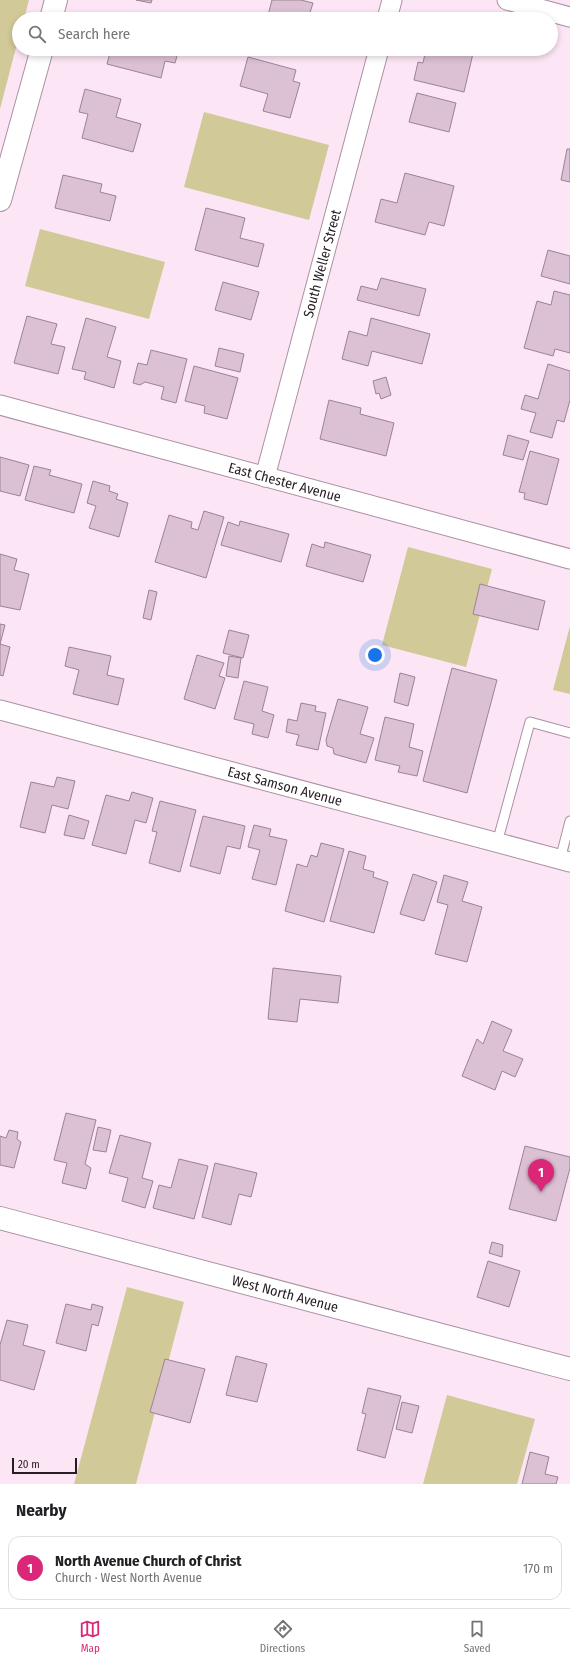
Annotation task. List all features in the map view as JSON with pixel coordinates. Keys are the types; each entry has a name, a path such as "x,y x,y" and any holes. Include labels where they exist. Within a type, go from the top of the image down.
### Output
{"street":[{"path":"53,12 56,0"},
{"path":"388,12 392,0"},
{"path":"507,0 551,12"},
{"path":"558,14 570,17"},
{"path":"0,200 40,56"},
{"name":"South Weller Street","path":"265,477 377,56"},
{"name":"East Chester Avenue","path":"0,405 570,559"},
{"name":"East Samson Avenue","path":"0,710 565,861"},
{"name":"West North Avenue","path":"0,1218 570,1369"}],"lane":[{"path":"497,843 530,722 570,733"},
{"path":"565,861 570,821"}],"shaded area":[{"path":"0,0 29,0 26,12 12,12 12,56 14,56 0,109"},
{"path":"204,112 329,145 309,220 184,187"},
{"path":"40,229 165,262 149,319 25,286"},
{"path":"408,547 492,569 466,667 382,645"},
{"path":"570,626 570,694 553,690"},
{"path":"127,1287 184,1302 136,1484 74,1484"},
{"path":"447,1395 535,1419 517,1484 423,1484"}],"building":[{"path":"136,0 152,0 151,3"},
{"path":"272,0 301,0 313,3 310,12 269,12"},
{"path":"109,56 177,56 175,63 165,61 161,78 107,64"},
{"path":"424,56 472,56 464,92 414,80 418,62 423,63"},
{"path":"248,57 296,70 293,81 300,83 290,118 263,111 268,94 240,86"},
{"path":"85,89 121,99 116,117 141,124 133,152 82,138 88,114 79,112"},
{"path":"417,93 456,103 449,132 409,122"},
{"path":"567,149 570,149 570,182 561,180"},
{"path":"405,173 454,186 444,226 429,222 425,235 375,222 381,199 397,203"},
{"path":"63,175 102,184 100,192 116,196 110,221 55,208"},
{"path":"206,208 245,218 240,238 264,244 258,267 195,250"},
{"path":"548,250 570,256 570,284 541,276"},
{"path":"381,278 426,289 419,316 357,300 361,286 377,290"},
{"path":"223,282 259,292 251,320 215,310"},
{"path":"554,291 570,295 570,353 555,349 553,356 524,348 537,301 551,305"},
{"path":"27,316 57,324 51,344 65,347 58,374 14,363"},
{"path":"86,318 116,327 107,357 121,361 114,388 84,379 86,372 72,369"},
{"path":"371,318 430,334 422,364 372,351 368,366 342,359 349,331 367,336"},
{"path":"219,348 244,354 240,372 215,366"},
{"path":"151,350 187,359 176,403 161,399 164,387 145,382 140,385 133,383 138,363 147,365"},
{"path":"548,364 570,371 570,400 564,422 557,420 552,438 530,432 536,413 521,409 525,395 538,399"},
{"path":"194,366 238,378 227,419 204,413 205,406 185,401"},
{"path":"386,377 391,395 381,399 379,393 376,394 373,381"},
{"path":"329,400 361,408 360,414 394,423 386,456 320,439"},
{"path":"508,435 529,441 523,460 503,455"},
{"path":"530,451 559,459 547,505 524,499 525,493 519,492"},
{"path":"0,457 29,465 20,496 0,491"},
{"path":"34,466 51,470 49,475 82,484 74,513 25,500"},
{"path":"93,481 110,486 109,491 118,494 116,499 128,503 119,537 89,528 96,506 87,503"},
{"path":"204,511 224,517 206,578 155,562 169,515 192,522 191,528 198,530"},
{"path":"240,521 289,534 281,562 221,545 228,522 239,526"},
{"path":"325,542 371,555 363,582 306,566 312,544 324,548"},
{"path":"0,554 17,559 14,570 29,574 20,610 0,606"},
{"path":"480,584 545,601 538,630 473,614"},
{"path":"149,590 157,592 151,620 143,618"},
{"path":"0,624 5,625 0,644"},
{"path":"229,630 249,635 243,658 223,653"},
{"path":"0,644 10,647 3,676 0,675"},
{"path":"69,647 111,656 107,675 124,679 118,705 73,694 79,670 65,666"},
{"path":"197,655 224,663 219,676 225,678 215,709 184,699"},
{"path":"229,656 241,658 238,678 226,676"},
{"path":"452,668 497,680 467,793 423,781"},
{"path":"400,673 415,677 408,706 394,702"},
{"path":"244,681 268,687 262,711 274,715 268,738 252,734 254,724 234,719"},
{"path":"338,699 368,707 360,734 374,738 366,763 334,754 333,748 327,746 326,740"},
{"path":"301,703 316,706 315,711 326,713 318,750 296,745 299,735 286,732 288,719 297,721"},
{"path":"385,717 414,724 409,747 423,751 417,776 398,772 400,766 375,760"},
{"path":"57,777 75,781 68,809 52,805 45,833 20,827 31,782 54,787"},
{"path":"132,792 153,798 146,823 135,820 126,854 92,845 106,795 129,801"},
{"path":"160,801 196,810 180,872 149,863 157,832 152,831"},
{"path":"69,815 89,821 84,839 64,835"},
{"path":"203,816 245,826 240,849 227,846 220,874 190,866"},
{"path":"254,825 271,829 269,836 287,840 276,885 252,879 260,850 248,847"},
{"path":"321,843 344,849 324,922 285,911 297,864 307,867 311,855 317,857"},
{"path":"349,851 366,856 363,869 374,872 373,877 388,882 374,933 330,921"},
{"path":"413,874 437,882 424,921 400,914"},
{"path":"444,875 468,882 462,901 482,907 467,962 435,954 448,905 437,902"},
{"path":"273,968 341,976 338,1003 300,999 297,1022 268,1019"},
{"path":"492,1021 512,1030 503,1051 523,1059 515,1077 502,1071 495,1090 462,1076 477,1039 483,1044"},
{"path":"66,1113 96,1120 85,1164 91,1168 86,1189 62,1183 67,1163 54,1160"},
{"path":"98,1127 111,1130 106,1152 93,1150"},
{"path":"9,1130 18,1132 17,1139 21,1142 14,1168 0,1165 0,1136 6,1138"},
{"path":"120,1135 151,1143 142,1178 153,1181 145,1208 122,1201 128,1178 109,1173"},
{"path":"525,1146 570,1157 570,1168 556,1221 509,1209"},
{"path":"179,1159 208,1166 194,1219 153,1208 159,1185 171,1188"},
{"path":"215,1163 257,1173 251,1197 239,1194 231,1225 202,1217"},
{"path":"492,1242 503,1245 502,1257 489,1253"},
{"path":"488,1261 520,1271 509,1307 477,1297"},
{"path":"66,1304 91,1310 92,1304 103,1307 98,1326 92,1324 86,1351 56,1343"},
{"path":"7,1320 28,1325 23,1345 45,1351 34,1390 0,1380 0,1345"},
{"path":"236,1356 267,1364 257,1402 226,1395"},
{"path":"165,1359 205,1369 190,1423 150,1412"},
{"path":"368,1388 401,1396 385,1458 357,1450 366,1414 362,1413"},
{"path":"402,1402 419,1406 412,1433 396,1429"},
{"path":"530,1452 549,1457 545,1474 558,1477 556,1484 522,1484"}],"place":[{"name":"North Avenue Church of Christ","path":"541,1192"}]}
